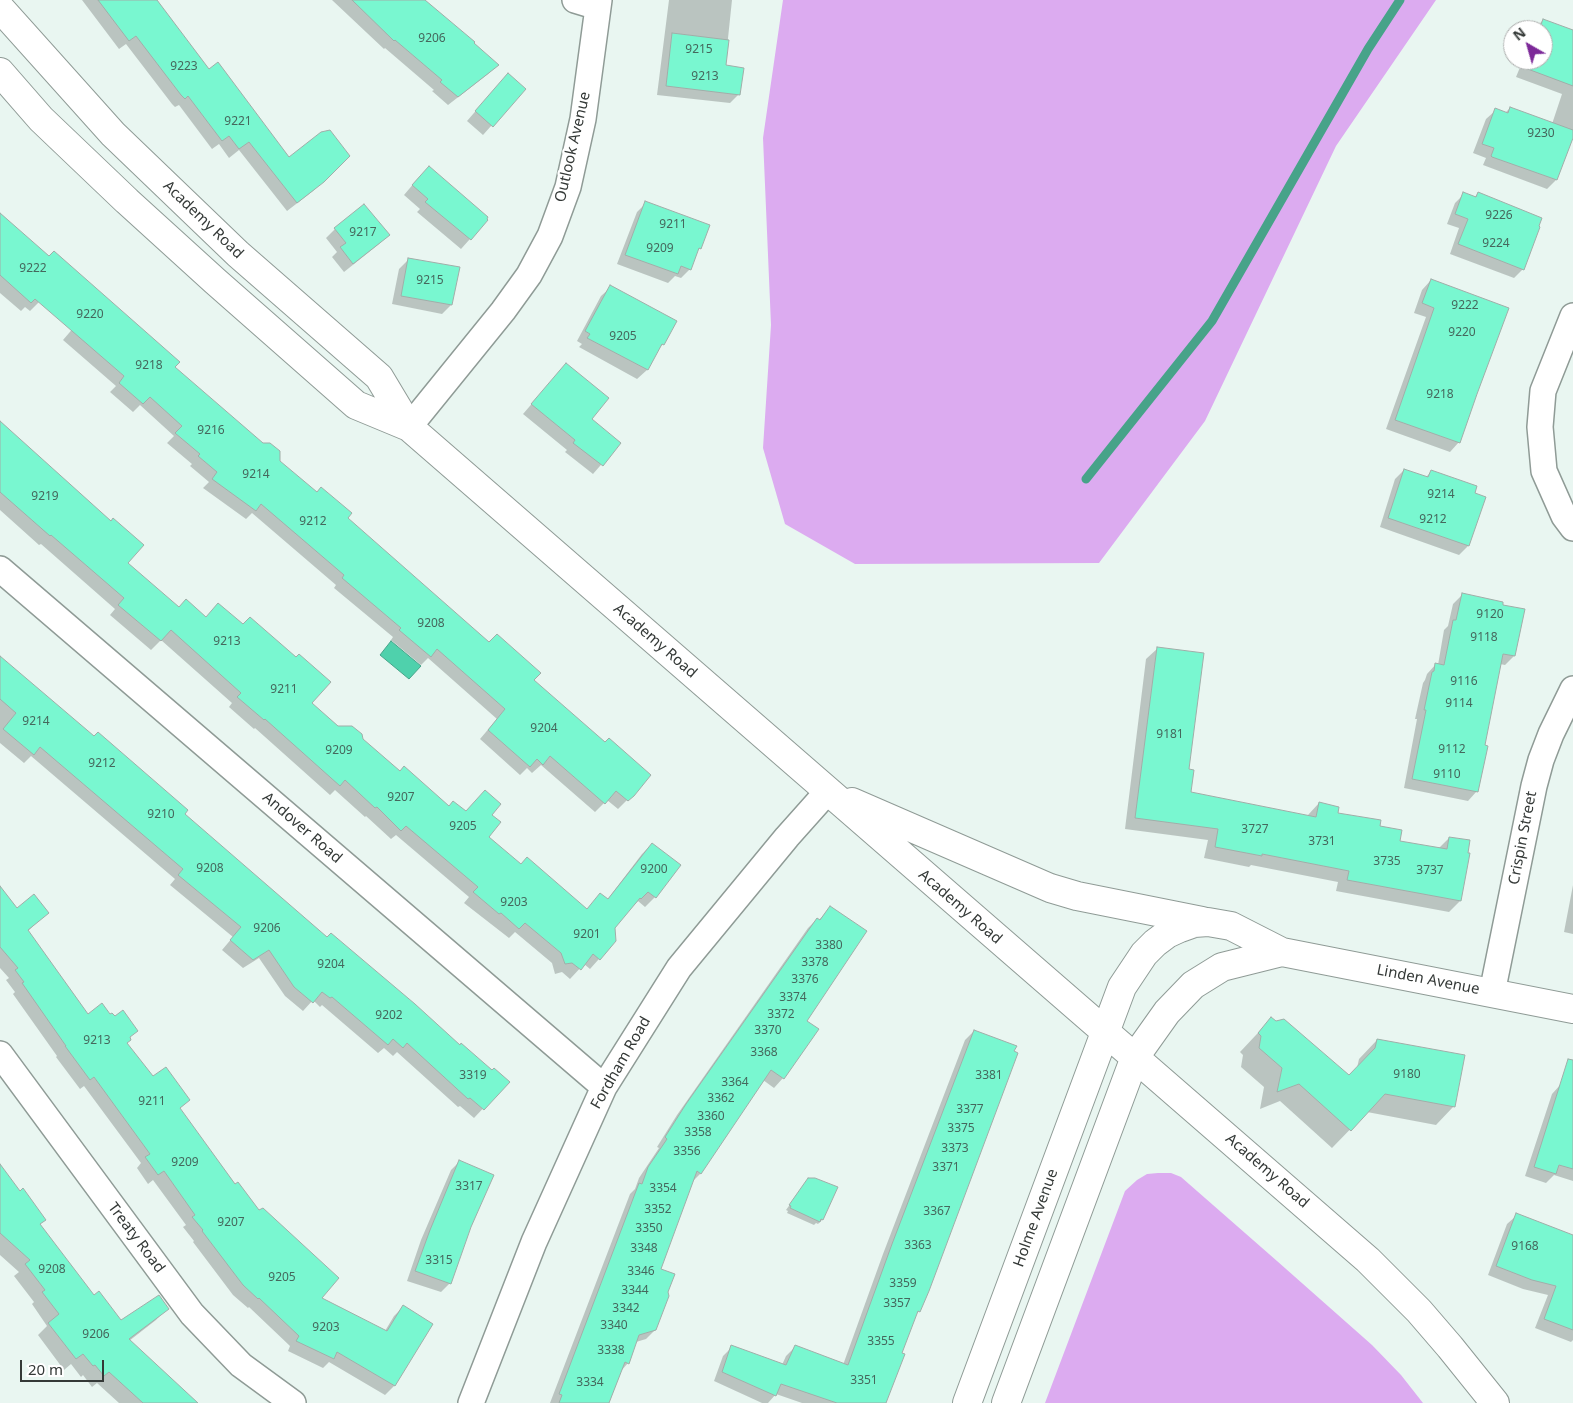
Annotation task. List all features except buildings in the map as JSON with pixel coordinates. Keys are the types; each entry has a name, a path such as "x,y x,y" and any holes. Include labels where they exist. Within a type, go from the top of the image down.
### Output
{"main road":[{"name":"Academy Road","path":"0,8 113,134 238,254 379,377 409,427 1380,1272 1419,1311 1495,1403"},
{"name":"Academy Road","path":"0,72 41,119 126,201 356,405 409,427"},
{"path":"828,791 1050,888 1077,896 1208,922"},
{"name":"Linden Avenue","path":"1105,1032 1122,988 1135,967 1150,949 1167,934 1194,923 1208,922 1231,926 1282,952 1573,1009"},
{"name":"Linden Avenue","path":"1135,1057 1167,1012 1193,985 1208,974 1222,966 1282,952"},
{"name":"Holme Avenue","path":"967,1403 1105,1032"},
{"path":"1006,1403 1135,1057"}],"street":[{"path":"575,0 599,3"},
{"name":"Outlook Avenue","path":"409,427 503,311 529,275 550,236 568,187 583,119 599,3"},
{"path":"1573,316 1544,391 1540,427 1544,471 1564,516 1573,528"},
{"name":"Andover Road","path":"0,569 604,1087"},
{"name":"Crispin Street","path":"1492,993 1534,786 1551,734 1573,689"},
{"name":"Fordham Road","path":"472,1403 534,1242 604,1087 679,968 787,837 828,791"},
{"name":"Treaty Road","path":"0,1054 192,1314 241,1365 293,1403"}],"shaded area":[{"path":"783,0 1436,0 1336,146 1205,421 1099,563 855,564 785,524 763,448 771,325 763,138"},
{"path":"391,641 421,666 409,679 380,655"},
{"path":"1171,1173 1181,1177 1372,1345 1401,1375 1423,1403 1045,1403 1125,1191 1147,1174"}],"waterway":[{"path":"1086,479 1212,321 1368,49 1400,0"}]}
